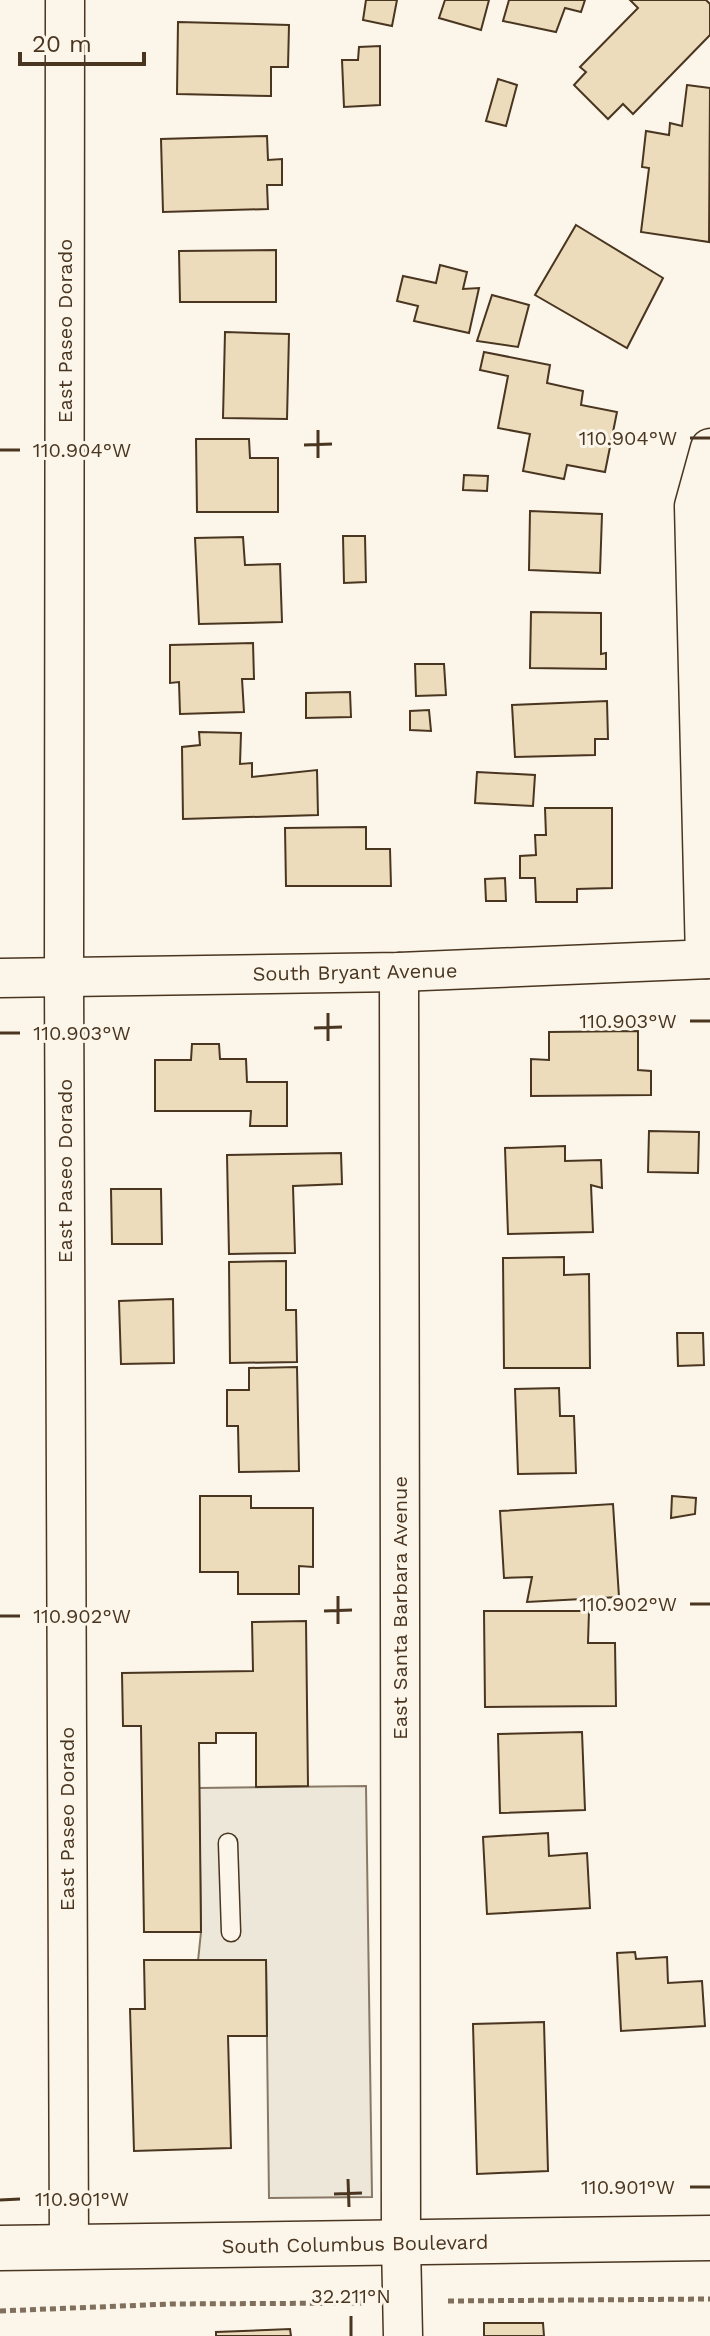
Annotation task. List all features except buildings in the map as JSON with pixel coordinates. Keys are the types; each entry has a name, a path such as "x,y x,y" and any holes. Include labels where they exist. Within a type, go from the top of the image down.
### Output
{"street":[{"name":"East Paseo Dorado","path":"65,0 64,977 69,2247"},
{"path":"707,959 694,506 710,448"},
{"name":"South Bryant Avenue","path":"0,978 399,972 707,959"},
{"name":"East Santa Barbara Avenue","path":"399,972 403,2336"},
{"name":"South Columbus Boulevard","path":"0,2248 710,2238"}],"lane":[{"path":"228,1843 231,1932"}],"path":[{"path":"448,2301 710,2299"},
{"path":"0,2311 170,2304 367,2303"}],"shaded area":[{"path":"366,1786 372,2197 269,2198 266,1961 198,1961 201,1932 199,1788"}]}
